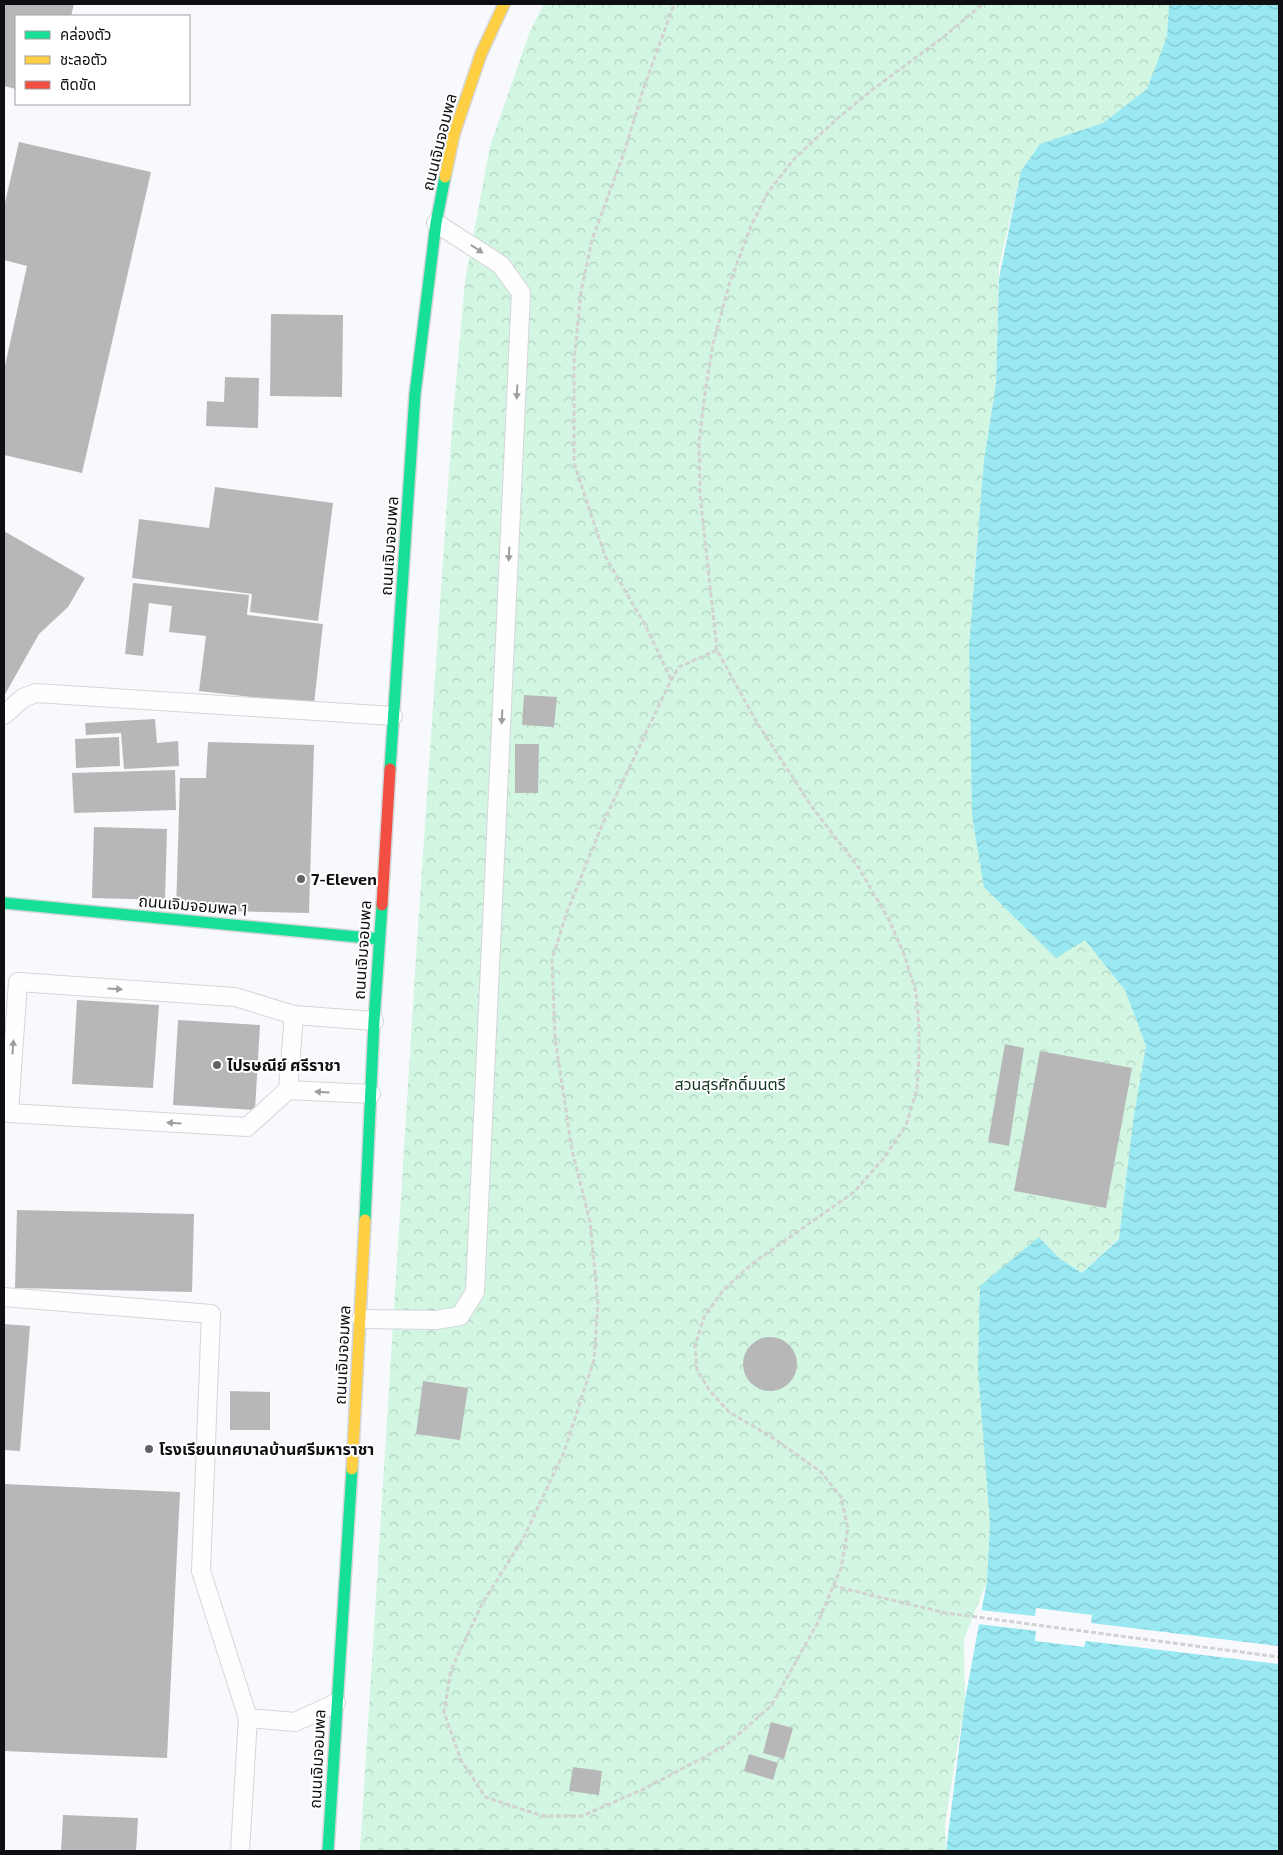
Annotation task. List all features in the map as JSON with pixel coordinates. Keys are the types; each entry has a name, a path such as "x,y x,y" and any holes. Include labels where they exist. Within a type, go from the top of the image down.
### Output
{"main road":[{"name":"ถนนเจิมจอมพล","path":"328,1851 361,1319 374,1022 415,394 436,223 454,134 481,54 504,4"},
{"name":"ถนนเจิมจอมพล 1","path":"4,904 379,939"}],"lane":[{"path":"361,1319 436,1320 460,1316 475,1292 521,293 501,265 436,223"},
{"path":"4,715 23,698 36,693 394,716"},
{"path":"294,1015 288,1090 247,1127 9,1113 18,982 235,996 294,1015 374,1022"},
{"path":"288,1090 371,1094"},
{"path":"4,1297 211,1314 201,1571 248,1718 240,1851"},
{"path":"248,1718 295,1722 336,1703"}],"path":[{"path":"671,680 645,625 606,556 574,463 574,362 581,292 592,240 624,153 642,90 674,4"},
{"path":"716,650 679,667 671,680 602,825 566,912 552,958 555,1038 572,1150 590,1222 598,1303 594,1360 564,1452 524,1537 482,1604 451,1670 444,1712 461,1760 485,1797 543,1816 582,1816 644,1790 725,1746 771,1706 817,1624 841,1568 848,1528 841,1497 821,1472 773,1438 729,1412 710,1391 697,1370 695,1346 704,1318 724,1289 753,1262 854,1192 884,1158 906,1126 917,1089 920,1056 920,1026 916,992 904,954 889,920 859,868 812,806 756,721 716,650 700,494 700,442 713,344 729,285 751,226 768,192 795,158 872,90 942,38 983,4"},
{"path":"833,1586 946,1613 1279,1657"}],"green space":[{"name":"สวนสุรศักดิ์มนตรี","path":"544,4 1169,4 1167,37 1148,89 1103,123 1040,144 1021,171 999,267 996,384 984,460 969,646 972,815 1085,940 1107,956 1125,990 1146,1046 1133,1121 1119,1238 1082,1273 1059,1258 1039,1237 990,1524 987,1581 964,1639 965,1700 945,1824 946,1851 360,1851 417,942 452,428 465,281 490,146 530,31"}],"water":[{"path":"1169,4 1279,4 1279,1851 946,1851 965,1700 987,1581 990,1524 978,1369 980,1286 1039,1237 1059,1258 1082,1273 1119,1239 1133,1121 1146,1046 1125,990 1085,940 1056,958 984,887 972,815 969,646 984,460 996,384 999,278 1021,171 1040,144 1103,123 1147,89 1167,37"}],"pier":[{"path":"1036,1608 1092,1615 1091,1623 1279,1646 1279,1664 1086,1641 1084,1647 1035,1641 1036,1631 978,1624 980,1610 1035,1616"}],"building":[{"path":"4,4 74,4 71,15 15,15 15,89 4,86"},
{"path":"19,142 151,172 82,473 4,455 4,370 27,266 4,260 4,207"},
{"path":"271,314 343,315 342,397 270,396"},
{"path":"225,377 259,378 258,428 206,426 207,401 224,402"},
{"path":"215,487 333,503 318,621 250,612 252,594 132,578 139,519 209,528"},
{"path":"4,531 85,578 68,607 39,634 4,696"},
{"path":"133,583 249,595 247,615 323,624 314,704 199,691 206,636 169,632 172,606 149,603 143,656 125,654"},
{"path":"524,695 557,697 554,727 522,725"},
{"path":"155,719 157,743 178,741 179,766 124,769 121,733 86,735 85,723"},
{"path":"119,737 120,766 76,768 75,739"},
{"path":"208,742 314,745 309,913 176,910 180,778 206,778"},
{"path":"515,744 539,744 538,793 515,793"},
{"path":"175,770 176,810 74,813 72,773"},
{"path":"94,827 167,829 165,900 92,898"},
{"path":"77,1000 159,1005 153,1088 72,1084"},
{"name":"ไปรษณีย์ ศรีราชา","path":"178,1020 260,1025 255,1110 173,1105"},
{"path":"1005,1044 1024,1048 1009,1146 988,1142"},
{"path":"1040,1051 1132,1068 1106,1208 1014,1191"},
{"path":"17,1210 194,1214 192,1292 15,1288"},
{"path":"4,1324 30,1326 20,1451 4,1450"},
{"path":"770,1337 780,1339 789,1345 795,1354 797,1364 795,1374 789,1383 780,1389 770,1391 760,1389 751,1383 745,1374 743,1364 745,1354 751,1345 760,1339"},
{"path":"423,1381 468,1388 460,1440 416,1434"},
{"path":"230,1391 270,1392 270,1430 230,1430"},
{"path":"4,1484 180,1492 167,1758 4,1751"},
{"path":"771,1722 793,1728 784,1759 763,1753"},
{"path":"749,1754 778,1763 773,1780 744,1771"},
{"path":"573,1767 602,1771 599,1795 569,1791"},
{"path":"63,1815 138,1818 136,1851 61,1851"}],"traffic: fast":[{"path":"390,769 415,394 436,223 445,177"},
{"path":"4,903 379,939"},
{"path":"365,1220 374,1021 382,905"},
{"path":"328,1851 352,1469"}],"traffic: slow":[{"path":"445,177 454,134 481,54 504,4"},
{"path":"352,1469 365,1220"}],"traffic: jam":[{"path":"382,905 390,769"}],"place":[{"name":"7-Eleven","path":"301,879"},
{"name":"ไปรษณีย์ ศรีราชา","path":"217,1065"},
{"name":"โรงเรียนเทศบาลบ้านศรีมหาราชา","path":"149,1449"}]}
